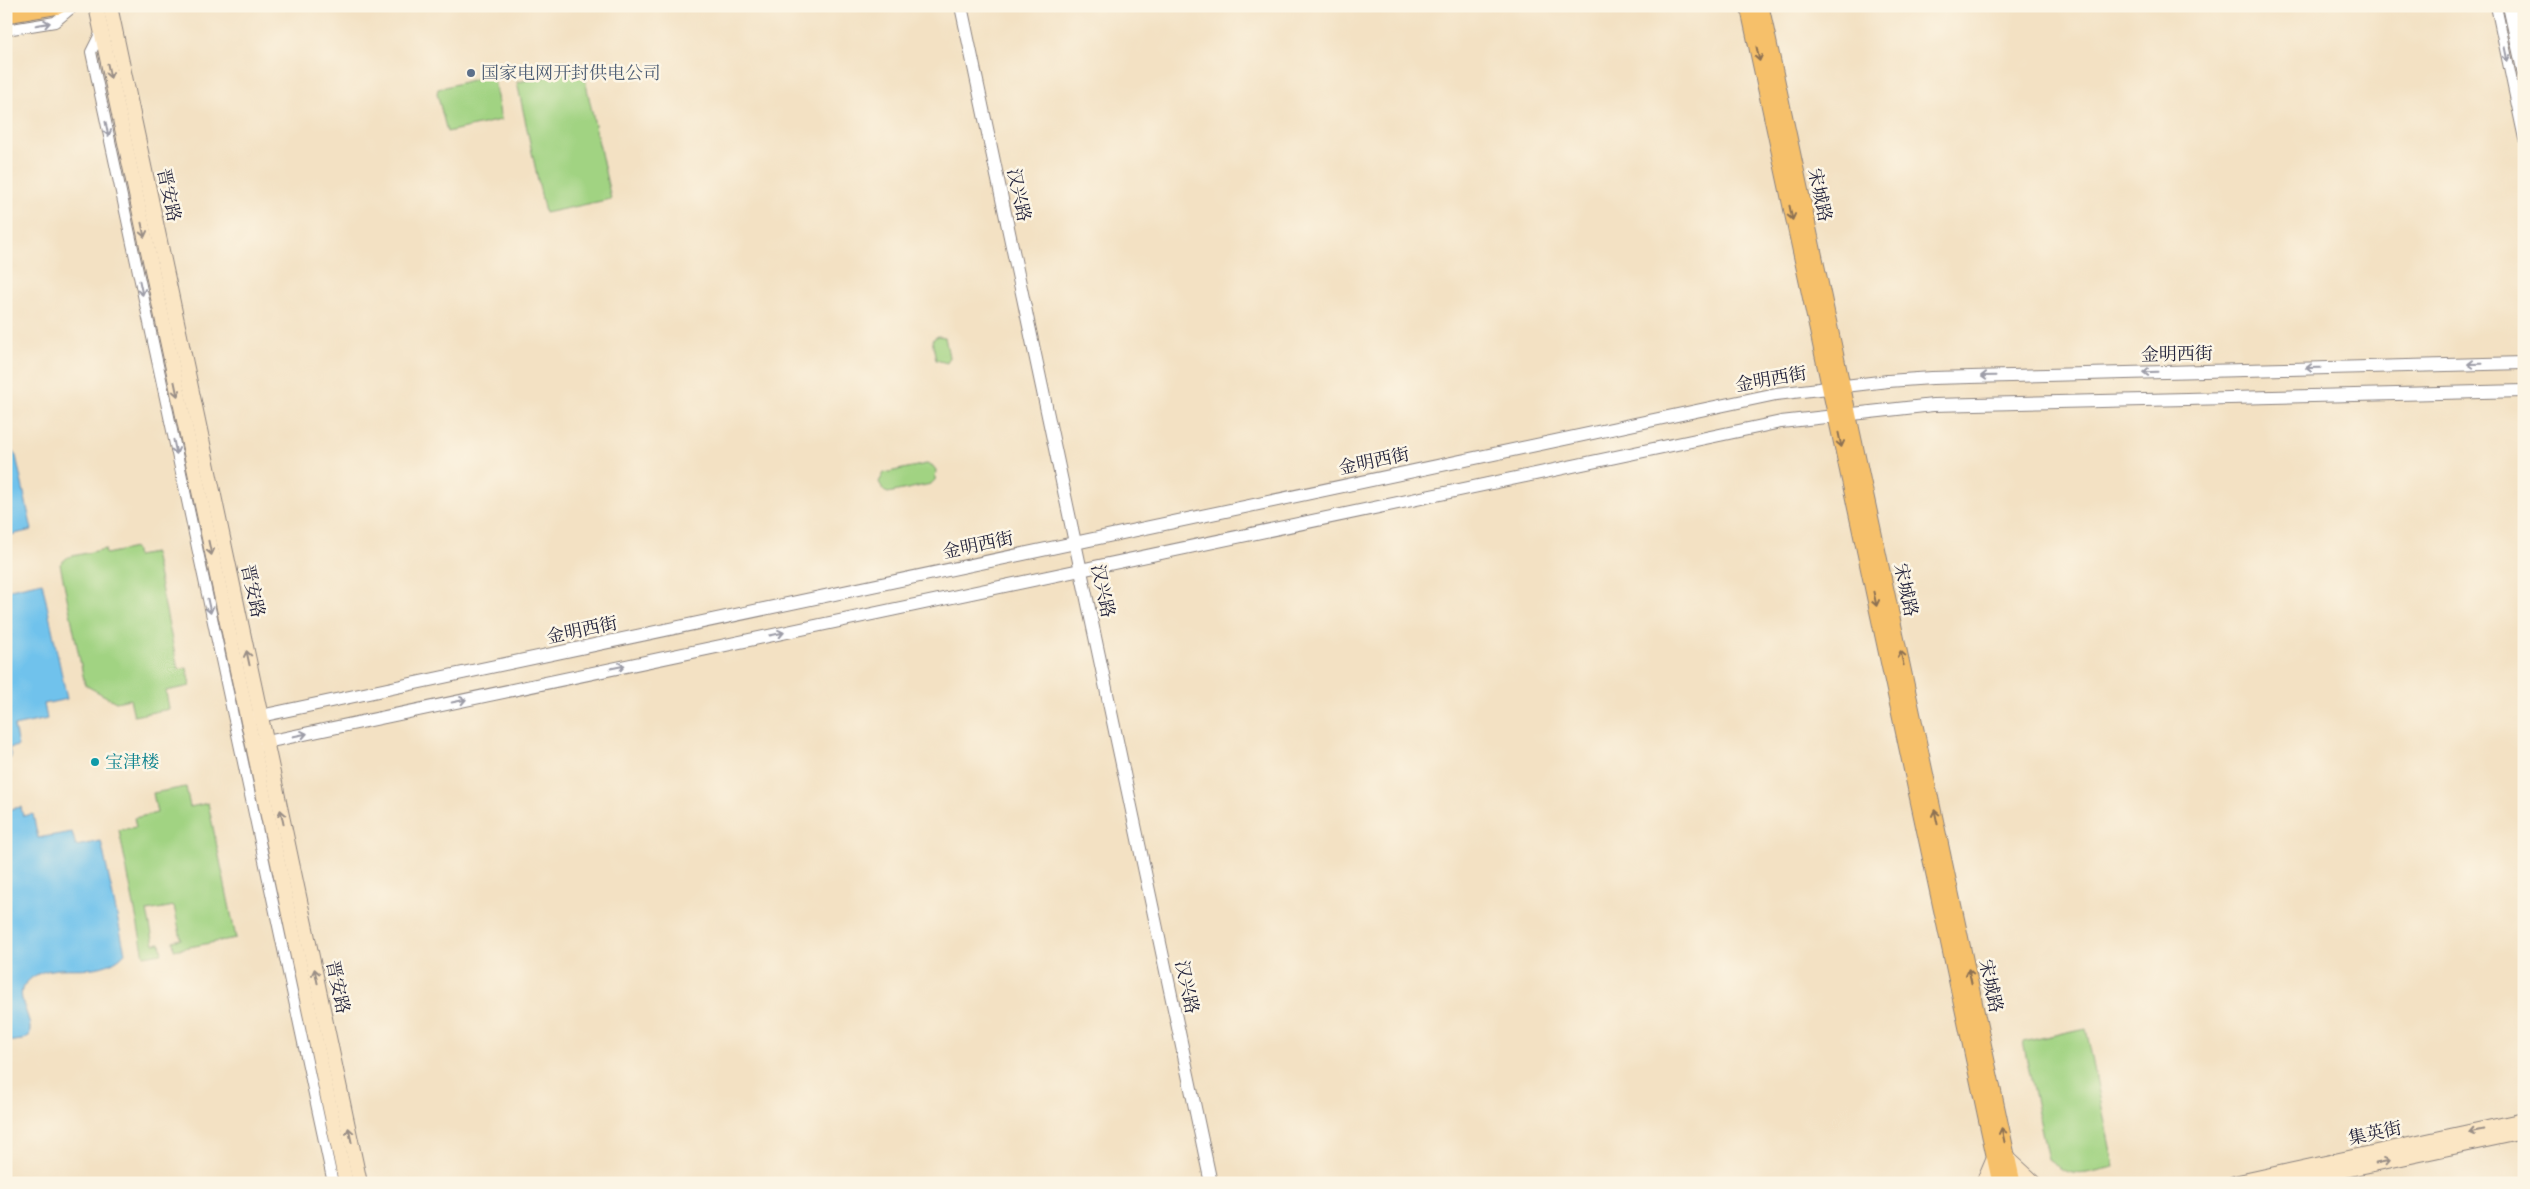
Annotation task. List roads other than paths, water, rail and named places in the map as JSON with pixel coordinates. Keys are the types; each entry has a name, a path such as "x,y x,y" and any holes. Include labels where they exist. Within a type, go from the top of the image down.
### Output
{"main road":[{"path":"6,15 59,6"},
{"name":"晋安路","path":"96,6 254,718"},
{"name":"晋安路","path":"110,6 346,1183"},
{"name":"宋城路","path":"1748,6 1836,387 2001,1157 2013,1183"},
{"name":"宋城路","path":"1761,6 1836,387"},
{"name":"晋安路","path":"259,743 360,1183"},
{"name":"集英街","path":"2234,1183 2524,1120"},
{"name":"集英街","path":"2284,1183 2524,1132"},
{"path":"1984,1183 2001,1157 2035,1183"},
{"name":"宋城路","path":"2000,1183 2001,1157"}],"street":[{"path":"6,30 55,22 74,6"},
{"name":"汉兴路","path":"961,6 1218,1183"},
{"name":"汉兴路","path":"969,6 1078,542"},
{"path":"2496,6 2524,139"},
{"path":"2509,6 2524,74"},
{"path":"2521,6 2524,20"},
{"path":"101,32 91,52 333,1183"},
{"name":"金明西街","path":"254,718 1767,396 1932,378 2524,363"},
{"path":"259,743 1781,422 1933,405 2524,391"},
{"name":"汉兴路","path":"1084,569 1211,1183"}],"water":[{"path":"6,444 16,456 32,530 6,536"},
{"path":"42,582 67,699 44,704 47,719 14,726 18,746 9,748 11,758 6,759 6,590"},
{"path":"21,807 23,816 33,814 38,838 72,832 76,846 101,841 125,953 113,962 101,967 48,970 26,983 21,995 29,1022 29,1036 22,1040 6,1042 6,810"}],"place":[{"name":"国家电网开封供电公司","path":"471,73"},
{"name":"宝津楼","path":"95,762"}]}
